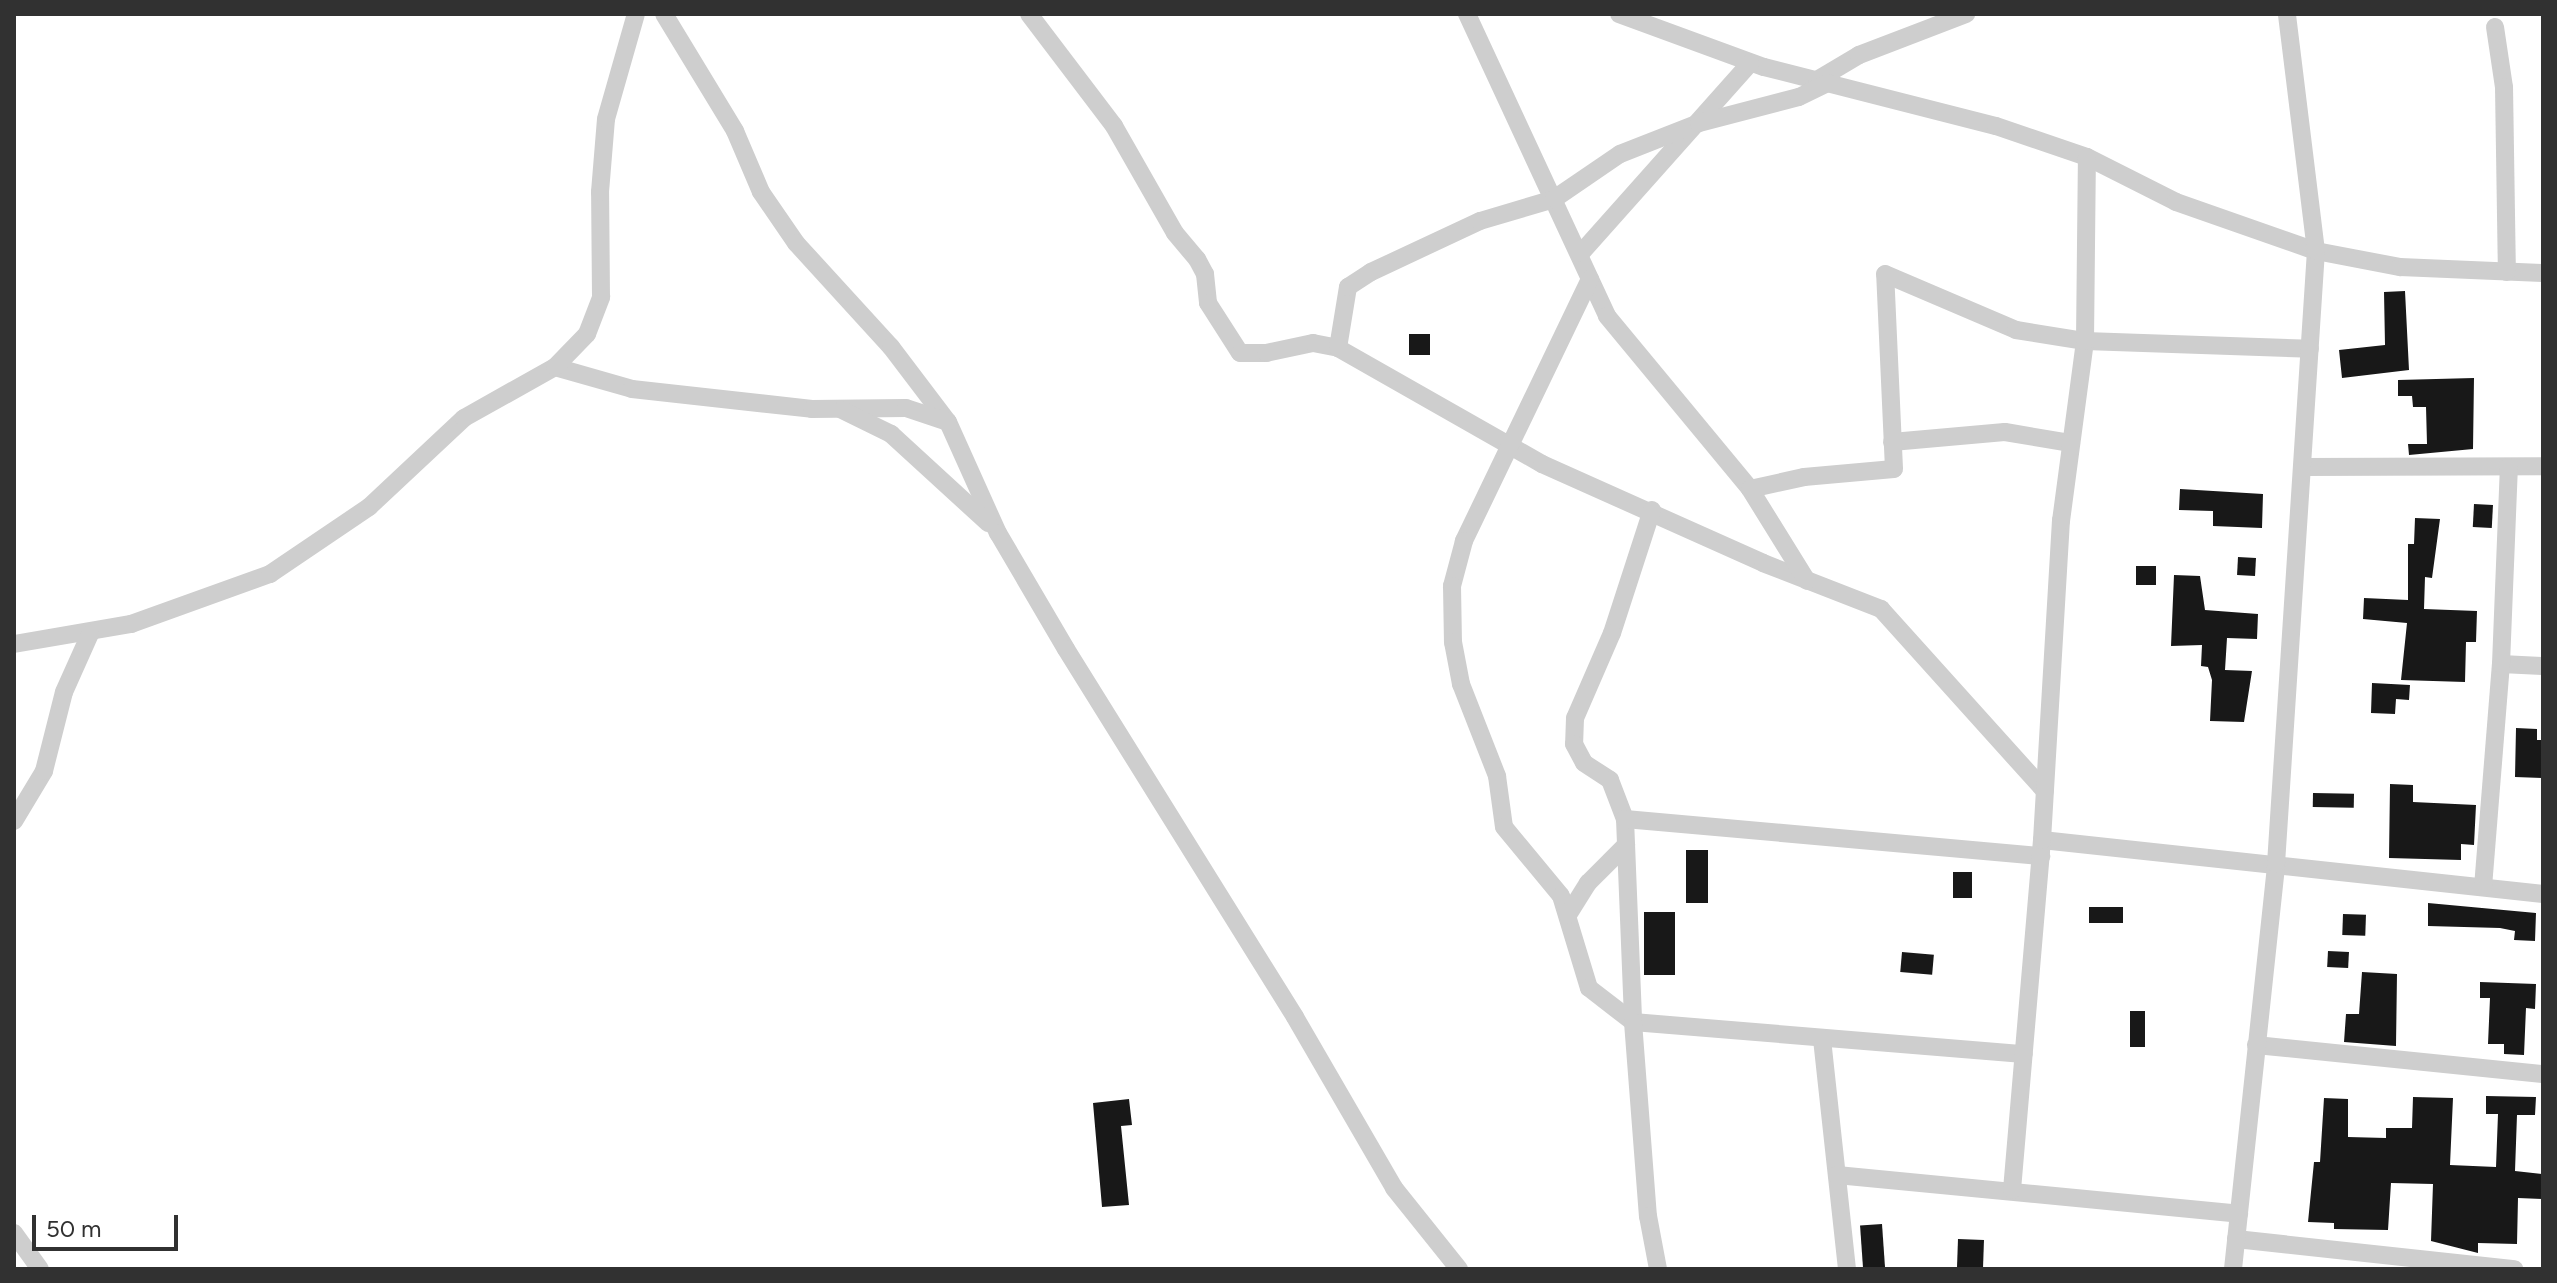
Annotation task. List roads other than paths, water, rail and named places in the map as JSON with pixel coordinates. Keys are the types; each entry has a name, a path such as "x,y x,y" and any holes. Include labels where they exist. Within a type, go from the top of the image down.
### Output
{"street":[{"path":"14,644 90,634 270,574 369,507 464,418 555,367 587,334 601,297 600,192 606,119 636,14"},
{"path":"664,14 735,131 761,192 796,243 891,347 948,422 998,533 1295,1017 1394,1188 1459,1269"},
{"path":"1029,14 1114,126 1167,220 1197,259 1205,274 1208,303 1234,346 1249,355 1313,343 1338,348 1511,449 1807,581 1881,609 2045,791"},
{"path":"1467,14 1581,253 1590,279 1616,327 1750,489 1807,581"},
{"path":"1619,14 1750,63 1996,126 2087,157 2176,202 2316,251 2400,267 2543,273"},
{"path":"1338,348 1348,287 1480,221 1554,199 1620,154 1699,123 1799,97 1859,55 1966,14"},
{"path":"2233,1269 2276,864 2316,251 2287,14"},
{"path":"2495,27 2504,87 2507,272"},
{"path":"1581,253 1750,63"},
{"path":"2012,1190 2042,848 2061,521 2085,341 2087,157"},
{"path":"1750,489 1804,477 1894,469 1885,274 2016,330 2085,341 2310,349"},
{"path":"1590,279 1511,449 1464,541 1452,586 1453,642 1461,684 1497,776 1504,827 1515,847 1545,874 1568,915 1589,988 1633,1022 2024,1054"},
{"path":"555,367 632,389 839,409 906,408 948,422"},
{"path":"839,409 891,434 998,533"},
{"path":"1892,442 2005,432 2071,443"},
{"path":"2302,467 2543,466"},
{"path":"2483,887 2501,664 2509,467"},
{"path":"1652,510 1612,633 1575,718 1574,744 1584,763 1610,780 1625,819 1633,1022 1648,1216 1658,1269"},
{"path":"14,821 44,771 64,692 90,634"},
{"path":"2501,664 2543,666"},
{"path":"1625,819 2276,864 2543,894"},
{"path":"1568,915 1588,883 1626,845"},
{"path":"1822,1039 1847,1269"},
{"path":"2256,1045 2543,1074"},
{"path":"1837,1175 2239,1214"},
{"path":"14,1233 40,1269"},
{"path":"2236,1239 2514,1269"}]}
